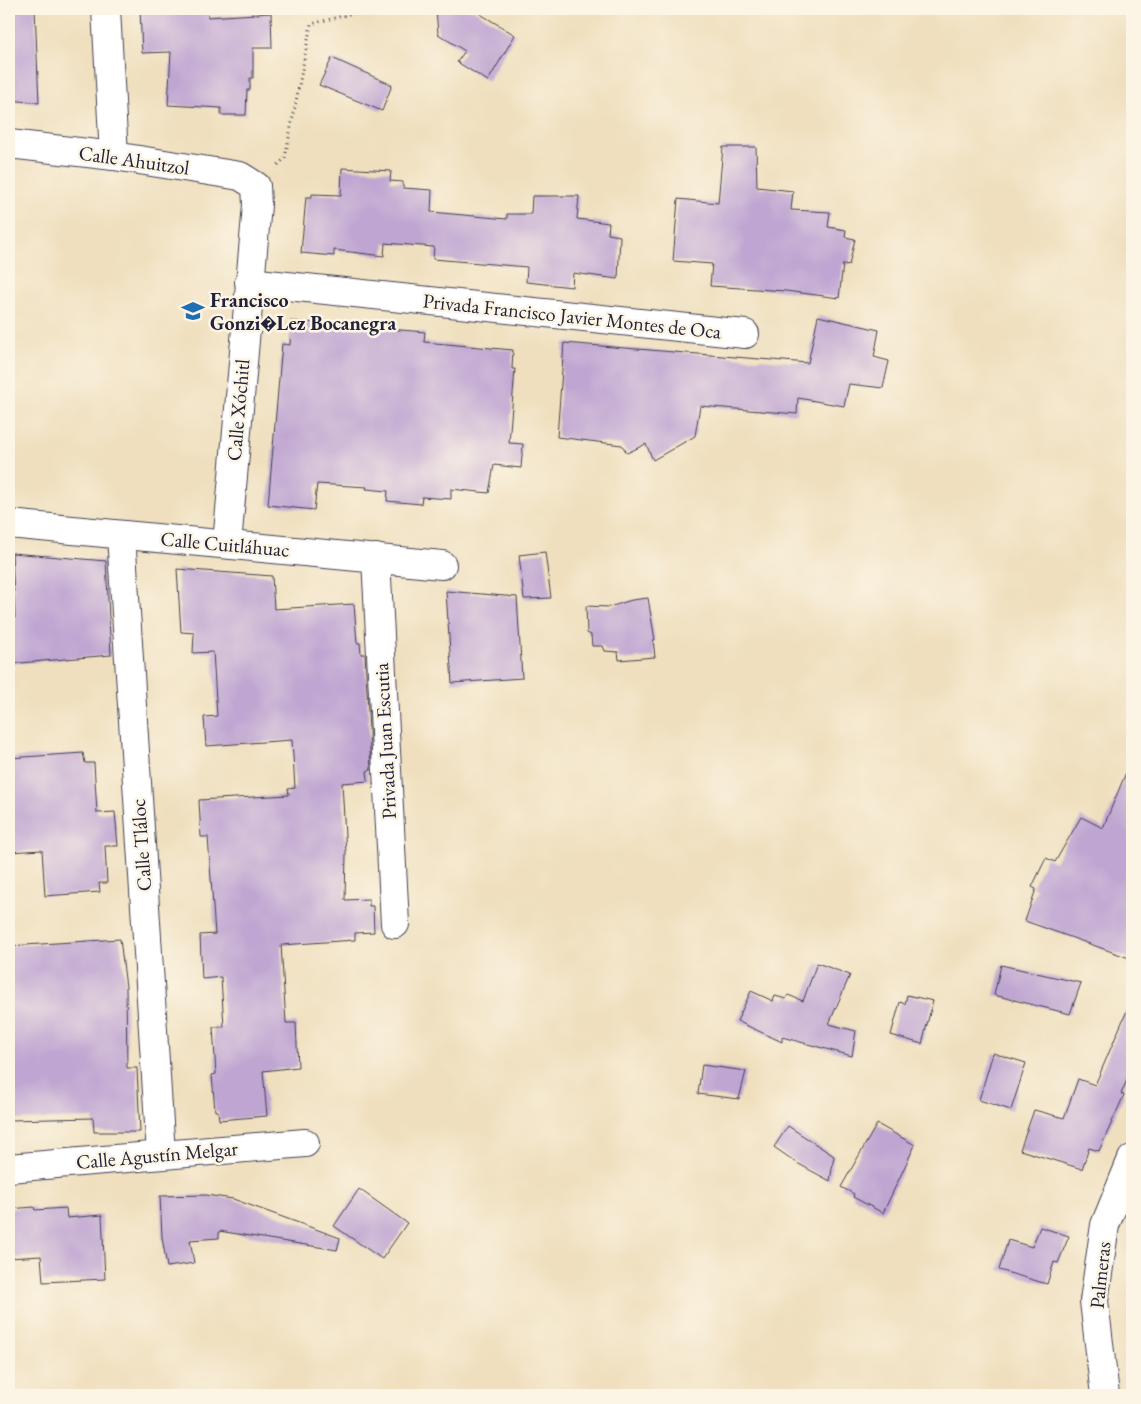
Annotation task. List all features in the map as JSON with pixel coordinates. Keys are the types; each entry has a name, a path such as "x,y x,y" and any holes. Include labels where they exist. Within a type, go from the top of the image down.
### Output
{"street":[{"path":"106,9 114,156"},
{"name":"Calle Ahuitzol","path":"9,144 114,156 240,176 256,186"},
{"name":"Calle Xóchitl","path":"227,544 257,205 256,186"},
{"name":"Privada Francisco Javier Montes de Oca","path":"249,282 745,334"},
{"name":"Calle Cuitláhuac","path":"9,524 442,565"},
{"name":"Calle Tláloc","path":"121,535 161,1154"},
{"name":"Privada Juan Escutia","path":"376,558 395,924"},
{"name":"Calle Agustín Melgar","path":"9,1168 305,1143"},
{"name":"Palmeras","path":"1105,1395 1094,1301 1105,1225 1132,1159"}],"path":[{"path":"256,186 284,158 311,24 369,9"}],"building":[{"path":"9,9 35,9 39,103 9,100"},
{"path":"140,9 207,9 208,17 271,13 272,48 253,48 253,78 250,78 250,90 247,90 246,115 221,115 221,108 168,105 171,52 142,53"},
{"path":"436,9 472,9 515,35 488,81 457,62 465,51 438,34"},
{"path":"332,58 392,85 382,111 319,85"},
{"path":"723,147 756,147 757,187 793,191 791,210 830,212 828,227 846,230 845,237 855,239 849,265 843,264 839,298 786,291 710,286 712,264 673,261 678,199 718,203"},
{"path":"342,168 391,171 390,181 403,182 403,188 432,190 431,212 507,219 507,214 531,214 532,196 579,196 577,219 609,223 608,234 620,236 618,279 573,273 572,287 526,282 527,267 433,259 434,247 385,243 384,256 334,250 334,256 301,253 306,197 312,197 312,194 341,195"},
{"path":"818,316 879,330 874,357 889,361 883,388 849,384 844,406 798,398 797,414 700,406 695,436 653,460 646,444 627,453 622,445 557,437 564,343 808,363"},
{"path":"291,321 425,332 424,342 513,350 512,369 515,369 509,443 523,444 521,468 494,465 489,493 451,489 451,499 422,497 421,504 387,501 388,491 366,489 367,487 317,484 314,510 268,505 282,344 290,345"},
{"path":"545,552 551,598 524,599 519,555"},
{"path":"12,553 106,561 111,655 9,664 9,619 15,618"},
{"path":"177,569 272,576 274,609 354,604 357,643 360,643 361,654 365,654 371,770 367,771 368,781 342,783 346,853 345,900 369,899 369,906 373,906 374,932 355,933 355,940 281,945 286,1023 296,1023 298,1067 263,1071 267,1116 219,1120 218,1111 215,1111 212,1075 216,1074 213,1027 224,1027 221,977 202,979 200,935 215,934 208,837 201,837 199,800 289,795 288,789 295,788 292,740 206,746 204,717 217,716 213,652 193,653 194,633 181,632"},
{"path":"446,591 517,597 522,678 452,683"},
{"path":"648,598 655,640 653,640 655,657 619,660 618,652 605,651 603,646 592,646 591,635 587,633 586,606 609,607 632,600"},
{"path":"83,753 85,763 94,763 97,813 115,812 118,846 105,846 107,883 99,883 100,892 45,896 42,850 9,852 9,758"},
{"path":"1132,758 1132,959 1025,921 1036,889 1032,887 1046,858 1055,862 1081,817 1103,828"},
{"path":"120,939 126,987 127,1068 137,1068 140,1132 94,1132 93,1118 9,1120 9,946"},
{"path":"817,963 850,975 829,1024 856,1031 852,1056 782,1037 782,1042 737,1021 751,991 773,1001 775,996 786,999 788,995 803,1001"},
{"path":"1001,965 1081,983 1070,1014 994,995"},
{"path":"907,995 933,1001 922,1044 891,1035 900,1002 905,1004"},
{"path":"1132,999 1132,1068 1121,1094 1124,1095 1099,1151 1089,1148 1082,1169 1020,1150 1034,1110 1064,1118 1078,1079 1095,1085"},
{"path":"993,1053 1026,1063 1011,1110 979,1100"},
{"path":"702,1065 746,1071 739,1099 698,1094"},
{"path":"877,1124 915,1145 883,1213 853,1197 854,1194 841,1187"},
{"path":"788,1126 834,1156 830,1181 797,1163 774,1147"},
{"path":"359,1189 407,1223 382,1259 334,1226"},
{"path":"206,1195 233,1199 340,1238 337,1250 219,1231 219,1238 190,1240 194,1263 167,1267 162,1237 160,1196"},
{"path":"34,1207 35,1210 66,1208 67,1218 102,1215 105,1279 43,1282 41,1256 9,1258 9,1209"},
{"path":"1040,1227 1069,1236 1058,1263 1054,1262 1047,1284 999,1270 1008,1240 1032,1247"}],"place":[{"name":"Francisco Gonzi�Lez Bocanegra","path":"193,311"}]}
